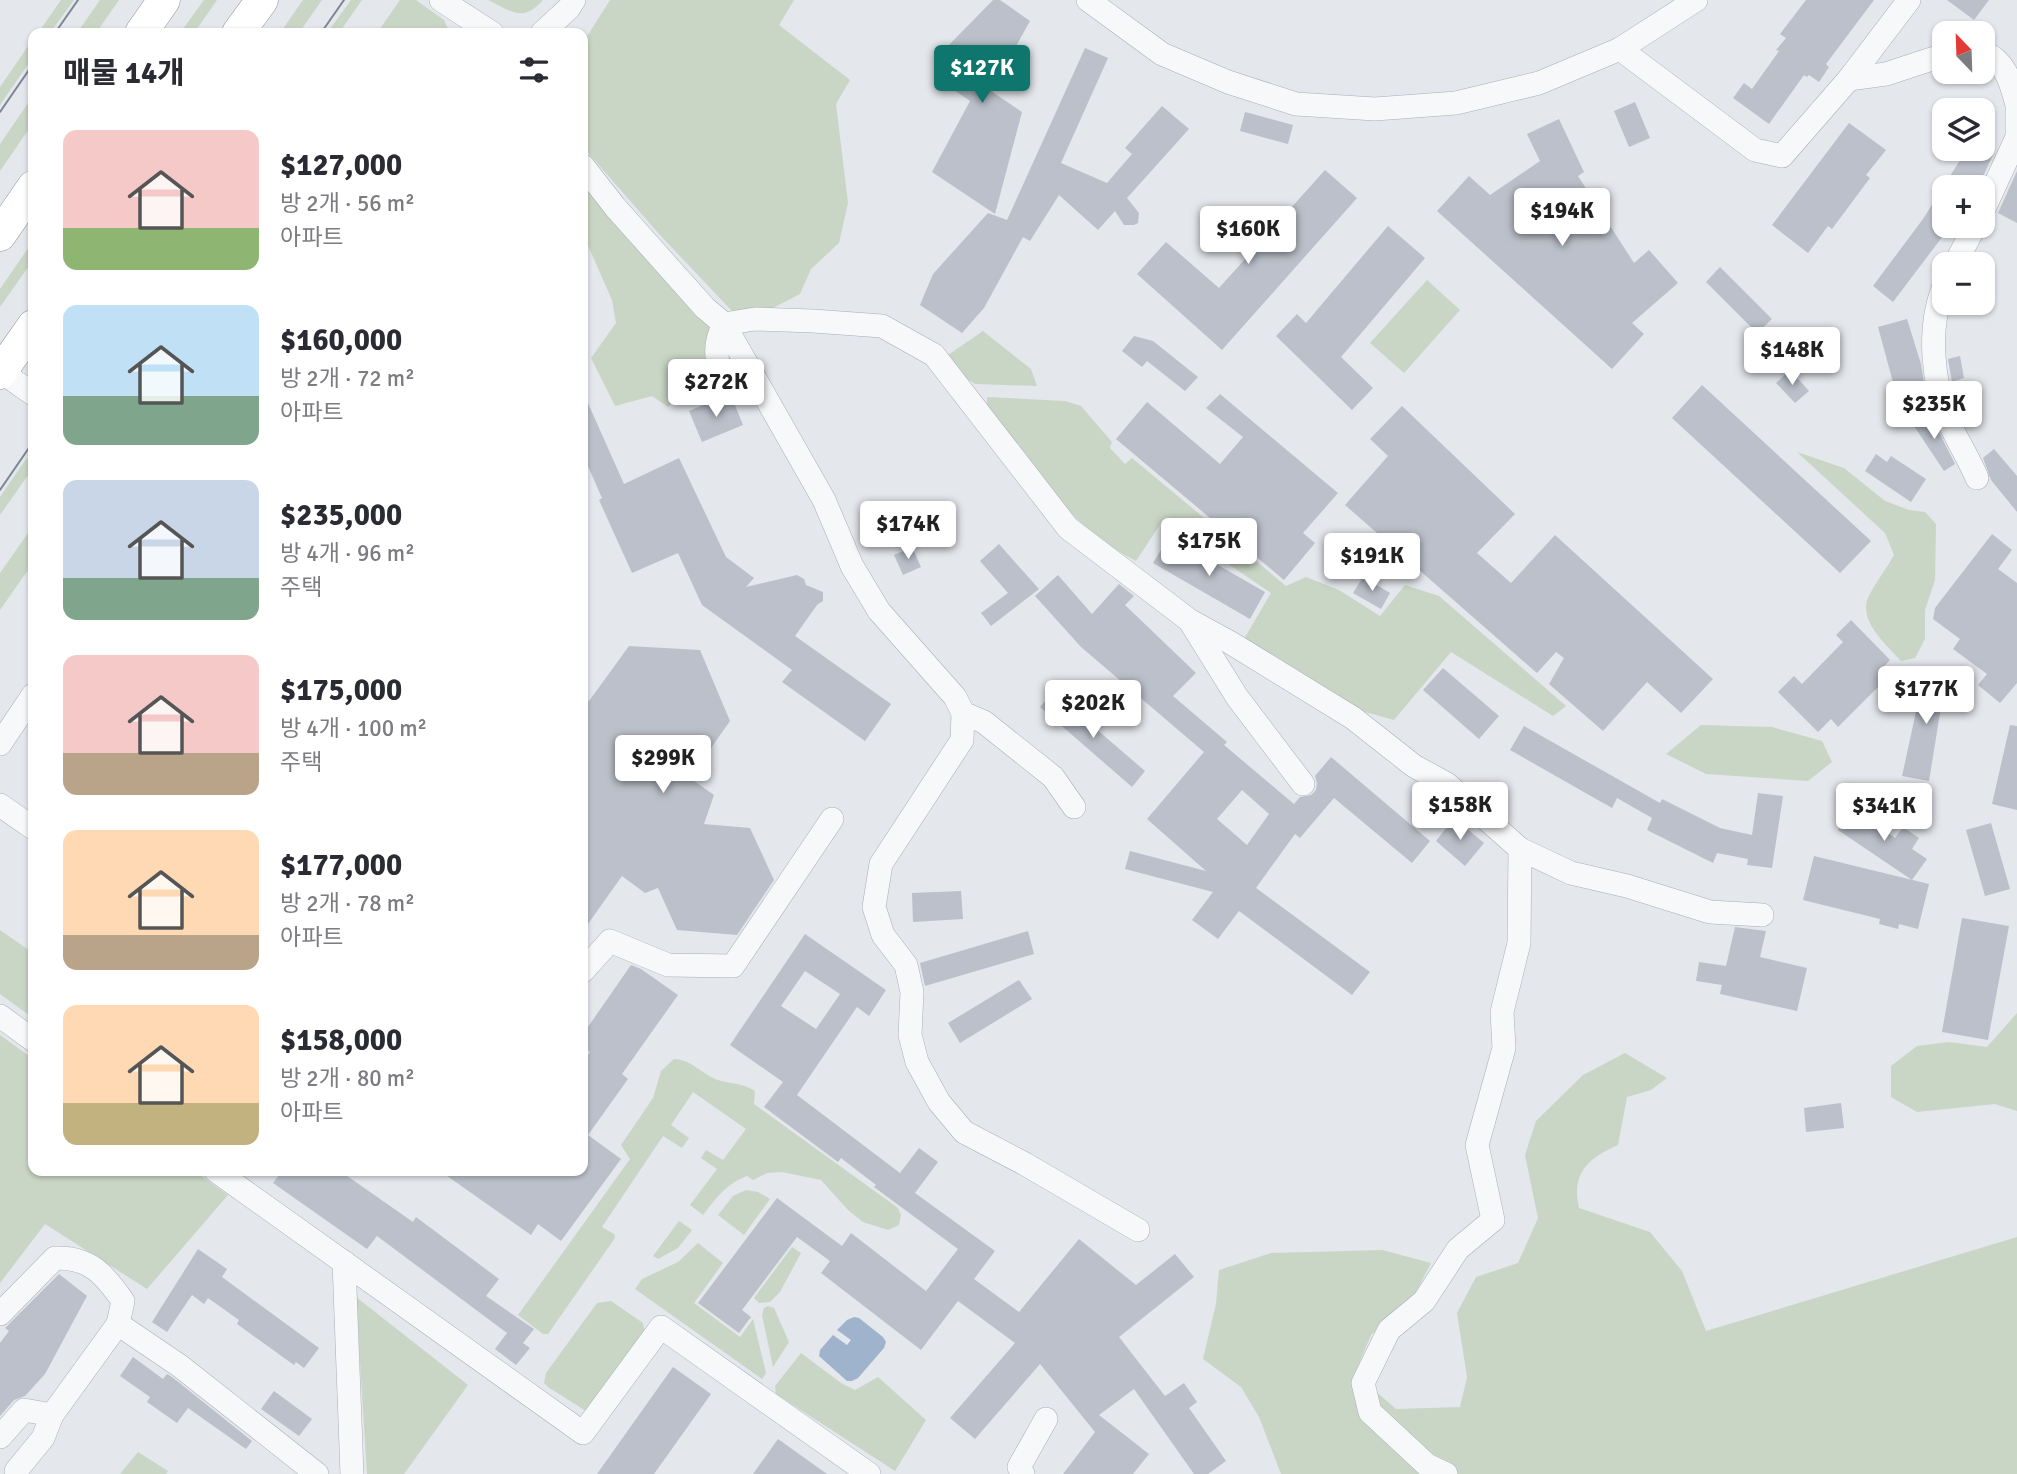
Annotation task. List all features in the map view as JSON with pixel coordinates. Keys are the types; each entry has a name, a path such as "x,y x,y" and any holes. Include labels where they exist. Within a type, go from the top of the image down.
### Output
{"highway":[{"path":"144,28 164,0"},
{"path":"242,28 262,0"},
{"path":"0,235 28,194"},
{"path":"0,372 28,333"}],"street":[{"path":"441,0 484,28"},
{"path":"547,28 574,0"},
{"path":"1088,0 1162,54 1228,82 1296,104 1375,109 1456,103 1539,83 1620,49 1696,0"},
{"path":"1620,49 1755,150 1782,156 1849,79 1909,0"},
{"path":"1995,57 2009,77 2017,108 2017,137 1995,185"},
{"path":"1849,79 1886,74 1932,59"},
{"path":"588,172 705,308 724,324 824,499 852,566 879,611 955,697 963,712 962,740 881,864 874,906 884,936 906,965 912,992 910,1035 917,1062 939,1102 964,1132 1138,1230"},
{"path":"1938,315 1934,366 1938,389 1950,424 1977,478"},
{"path":"724,324 755,319 882,326 934,355 1069,528 1189,620 1353,718 1414,766 1447,784 1520,849 1571,873 1627,886 1710,912 1762,915"},
{"path":"724,324 716,339 716,359 724,387"},
{"path":"0,372 28,391"},
{"path":"1189,620 1237,698 1303,784"},
{"path":"0,744 28,702"},
{"path":"963,712 984,722 1053,777 1074,807"},
{"path":"0,806 28,825"},
{"path":"588,965 610,941 668,965 733,966 832,819"},
{"path":"1446,1474 1427,1465 1370,1412 1363,1383 1389,1330 1424,1301 1458,1249 1493,1220 1476,1145 1504,1048 1502,1012 1519,943 1520,849"},
{"path":"0,1016 28,1036"},
{"path":"223,1176 583,1433 661,1327 869,1474"},
{"path":"0,1314 55,1258 74,1257 106,1277 123,1301 118,1324 51,1415 43,1438 16,1471"},
{"path":"344,1262 352,1474"},
{"path":"118,1324 180,1366 317,1474"},
{"path":"0,1437 24,1410 51,1415"},
{"path":"1023,1474 1019,1467 1046,1419"}],"green space":[{"path":"61,0 74,0 54,28 41,28"},
{"path":"100,0 119,0 99,28 80,28"},
{"path":"204,0 217,0 197,28 184,28"},
{"path":"303,0 322,0 302,28 283,28"},
{"path":"351,0 362,0 342,28 331,28"},
{"path":"400,0 416,0 444,20 448,28 380,28"},
{"path":"488,0 543,0 529,11 517,13"},
{"path":"610,0 794,0 779,25 850,80 836,104 848,203 839,243 811,269 800,294 765,312 732,311 660,235 588,153 588,35"},
{"path":"28,46 28,64 0,105 0,87"},
{"path":"28,103 28,130 0,171 0,144"},
{"path":"588,189 709,323 712,364 668,407 652,396 615,406 591,358 616,323 612,300 588,245"},
{"path":"28,248 28,267 0,307 0,289"},
{"path":"1427,280 1460,310 1404,373 1370,343"},
{"path":"983,331 1031,369 1037,386 975,384 964,377 948,355"},
{"path":"987,397 1065,401 1081,406 1112,442 1110,448 1125,464 1132,458 1286,586 1306,577 1339,590 1380,616 1405,585 1439,596 1566,706 1553,716 1451,652 1394,720 1354,709 1244,639 1271,593 1163,520 1136,561 1091,532 1053,495 1019,453 987,411"},
{"path":"1797,452 1844,468 1885,501 1909,510 1925,512 1936,524 1935,580 1925,610 1925,639 1915,658 1901,661 1874,630 1866,611 1871,592 1894,555 1885,533"},
{"path":"28,458 28,475 0,515 0,497"},
{"path":"28,533 28,570 0,610 0,573"},
{"path":"1701,725 1772,727 1822,741 1832,762 1808,781 1706,774 1666,754"},
{"path":"0,930 28,950 28,1014 0,994"},
{"path":"2017,1013 2017,1111 1995,1104 1917,1112 1891,1097 1891,1066 1917,1046 1949,1042 1987,1047"},
{"path":"0,1035 28,1055 28,1176 201,1176 228,1195 147,1289 45,1224 0,1283"},
{"path":"1625,1053 1667,1078 1651,1090 1627,1097 1618,1145 1591,1161 1580,1176 1577,1195 1579,1208 1650,1232 1682,1271 1706,1331 2017,1237 2017,1474 1281,1474 1259,1417 1241,1387 1203,1359 1216,1304 1219,1270 1271,1253 1382,1250 1431,1263 1416,1292 1371,1335 1355,1373 1396,1409 1460,1407 1467,1377 1457,1313 1476,1277 1518,1263 1538,1218 1525,1155 1536,1121 1583,1075"},
{"path":"674,1059 686,1062 718,1080 755,1091 754,1104 898,1208 901,1215 899,1225 888,1230 863,1222 848,1210 821,1180 782,1172 767,1173 753,1180 747,1176 740,1179 722,1192 703,1215 690,1205 717,1169 701,1158 706,1150 723,1160 746,1129 693,1092 671,1125 689,1138 682,1148 663,1136 602,1227 614,1234 615,1238 548,1334 543,1334 518,1315 630,1159 621,1145 653,1098 661,1071"},
{"path":"746,1190 758,1192 770,1199 744,1235 718,1215 733,1196"},
{"path":"679,1221 692,1230 678,1248 658,1259 653,1256"},
{"path":"698,1243 723,1263 694,1303 740,1337 753,1319 766,1373 762,1379 635,1289 642,1279 678,1262"},
{"path":"792,1247 801,1253 780,1292 770,1302 759,1303 754,1298"},
{"path":"356,1297 468,1385 404,1474 367,1474"},
{"path":"611,1301 643,1323 645,1334 589,1413 544,1383 546,1373 597,1303"},
{"path":"764,1308 774,1308 789,1342 773,1367 762,1315"},
{"path":"801,1353 841,1383 855,1390 878,1377 926,1420 895,1471 776,1394 775,1386"},
{"path":"138,1452 168,1471 166,1474 120,1474"}],"water":[{"path":"854,1317 859,1318 886,1342 884,1348 858,1378 847,1381 819,1356 820,1350 833,1335 847,1345 851,1340 837,1330"}],"building":[{"path":"993,0 1000,0 1030,21 991,91 1022,112 995,214 932,172 970,101 938,79 948,46"},
{"path":"1806,0 1874,0 1826,64 1829,67 1819,82 1809,75 1804,75 1769,124 1733,98 1744,83 1752,89 1786,38 1780,34"},
{"path":"1947,0 1989,0 1974,20"},
{"path":"1085,48 1108,58 1061,163 1107,183 1132,154 1125,148 1162,106 1189,129 1127,198 1139,213 1138,223 1124,225 1115,211 1098,230 1059,195 1030,241 1023,237 984,308 962,333 920,305 933,274 988,213 1007,220"},
{"path":"1635,102 1650,138 1629,147 1614,111"},
{"path":"1245,112 1293,125 1288,144 1240,131"},
{"path":"1559,119 1584,172 1578,176 1634,263 1649,250 1678,283 1632,323 1644,334 1612,369 1437,211 1469,176 1490,195 1540,161 1527,134"},
{"path":"1849,123 1886,150 1866,175 1870,178 1832,229 1828,226 1808,253 1772,225"},
{"path":"1959,161 1990,161 1984,175 1951,175"},
{"path":"1325,170 1357,198 1222,350 1137,274 1166,242 1219,288"},
{"path":"2017,171 2017,223 1998,213"},
{"path":"1932,205 1932,238 1941,238 1893,302 1873,286"},
{"path":"1388,226 1425,258 1341,357 1373,388 1352,410 1276,336 1297,314 1306,323"},
{"path":"1720,267 1772,319 1757,333 1706,282"},
{"path":"1907,319 1921,364 1925,389 1897,397 1878,327"},
{"path":"1134,336 1153,341 1198,377 1185,391 1147,361 1142,367 1122,351"},
{"path":"1960,356 1964,378 1952,382 1948,359"},
{"path":"1790,370 1809,391 1795,403 1776,383"},
{"path":"1702,385 1871,541 1840,573 1672,418"},
{"path":"1220,394 1338,493 1303,533 1315,543 1284,580 1116,439 1147,402 1220,464 1243,437 1206,408"},
{"path":"732,398 743,425 702,442 689,411 717,399 727,401"},
{"path":"588,403 624,484 679,458 726,557 754,578 746,587 797,575 804,579 806,585 823,592 823,601 817,605 795,636 891,704 865,741 782,682 792,670 702,605 678,553 632,573 599,500 602,498 588,466"},
{"path":"1402,406 1515,514 1477,553 1511,583 1555,535 1713,679 1681,713 1647,682 1603,731 1549,684 1564,658 1556,652 1537,673 1345,505 1388,456 1370,439"},
{"path":"1929,412 1955,464 1944,471 1912,423"},
{"path":"1994,449 2017,476 2017,512 1991,480 1983,458"},
{"path":"1876,454 1887,462 1891,456 1926,479 1911,502 1865,471"},
{"path":"1992,534 2012,550 1998,569 2017,583 2017,683 2000,703 1978,685 1987,674 1953,649 1960,639 1933,619 1935,608"},
{"path":"1169,537 1265,592 1250,619 1153,563"},
{"path":"999,544 1039,589 991,626 981,613 1008,593 980,561"},
{"path":"912,547 921,567 903,575 894,555"},
{"path":"1058,575 1092,614 1119,584 1134,596 1125,605 1196,673 1173,696 1227,742 1224,745 1294,804 1300,797 1311,795 1316,790 1315,776 1331,757 1430,841 1412,863 1334,798 1300,838 1295,834 1256,888 1370,972 1352,995 1239,911 1218,939 1192,920 1213,892 1125,869 1130,851 1206,871 1147,819 1204,752 1081,647 1035,596","holes":["1242,790 1269,814 1247,845 1217,819"]},
{"path":"1363,577 1390,593 1381,609 1353,593"},
{"path":"1851,620 1890,660 1878,673 1885,680 1838,727 1831,719 1818,732 1778,692 1794,676 1802,684 1843,642 1836,635"},
{"path":"629,646 700,650 730,721 690,778 714,795 704,824 750,828 774,880 737,935 677,930 658,888 645,893 622,876 588,924 589,701"},
{"path":"1926,666 1947,670 1929,781 1902,776"},
{"path":"1443,668 1499,716 1479,739 1423,690"},
{"path":"1053,692 1145,771 1132,787 1040,707"},
{"path":"2010,725 2017,726 2017,810 1992,804"},
{"path":"1524,726 1660,803 1662,799 1720,828 1752,835 1758,793 1783,796 1772,868 1747,865 1748,859 1717,853 1713,863 1647,830 1652,818 1617,798 1612,808 1510,750"},
{"path":"1855,804 1870,813 1866,818 1895,838 1903,827 1919,838 1912,849 1927,859 1912,880 1838,830"},
{"path":"1454,818 1484,843 1465,866 1436,841"},
{"path":"1991,823 2010,889 1985,896 1966,830"},
{"path":"1814,856 1929,884 1918,929 1899,924 1898,929 1879,924 1880,919 1803,900"},
{"path":"961,891 963,919 913,922 912,893"},
{"path":"1962,918 2009,926 1988,1040 1942,1032"},
{"path":"1735,927 1766,931 1760,957 1807,968 1797,1011 1720,994 1722,985 1696,981 1699,962 1726,966"},
{"path":"1028,931 1034,954 925,986 920,963"},
{"path":"805,934 886,990 869,1016 857,1007 797,1095 900,1173 919,1148 938,1162 915,1193 995,1251 974,1279 1019,1312 1079,1239 1136,1285 1175,1254 1194,1277 1119,1337 1165,1396 1184,1383 1197,1402 1189,1408 1226,1461 1208,1474 1194,1474 1134,1389 1099,1415 1149,1454 1133,1474 1063,1474 1095,1432 1040,1364 975,1439 950,1418 1015,1343 958,1301 921,1350 821,1273 830,1261 797,1237 742,1310 751,1317 739,1333 698,1303 777,1198 842,1246 851,1233 926,1291 958,1249 874,1187 876,1185 841,1158 838,1162 764,1107 783,1082 730,1045","holes":["805,971 840,994 816,1029 781,1006"]},
{"path":"631,965 678,995 622,1074 628,1079 588,1135 590,1052 588,1027"},
{"path":"1019,980 1032,999 960,1043 948,1023"},
{"path":"1841,1103 1844,1128 1806,1132 1804,1108"},
{"path":"588,1135 621,1159 561,1241 538,1224 531,1235 447,1176 588,1176"},
{"path":"278,1176 347,1176 413,1222 416,1217 499,1279 486,1296 534,1329 523,1343 530,1348 516,1365 495,1349 507,1333 377,1236 367,1249 273,1183"},
{"path":"198,1249 227,1269 222,1277 319,1348 304,1368 296,1362 294,1365 237,1324 239,1320 208,1298 204,1304 192,1295 167,1332 152,1322"},
{"path":"59,1274 87,1296 45,1374 25,1396 14,1400 0,1416 0,1343 9,1331 5,1328"},
{"path":"133,1357 163,1379 167,1374 172,1377 252,1441 246,1449 188,1408 177,1423 147,1402 150,1397 120,1376"},
{"path":"673,1367 711,1394 654,1474 597,1474"},
{"path":"274,1391 312,1419 299,1436 261,1409"},
{"path":"778,1439 827,1474 753,1474"}],"tram line":[{"path":"58,28 78,0"},
{"path":"324,28 344,0"},
{"path":"0,112 28,71"},
{"path":"0,490 28,449"}]}
